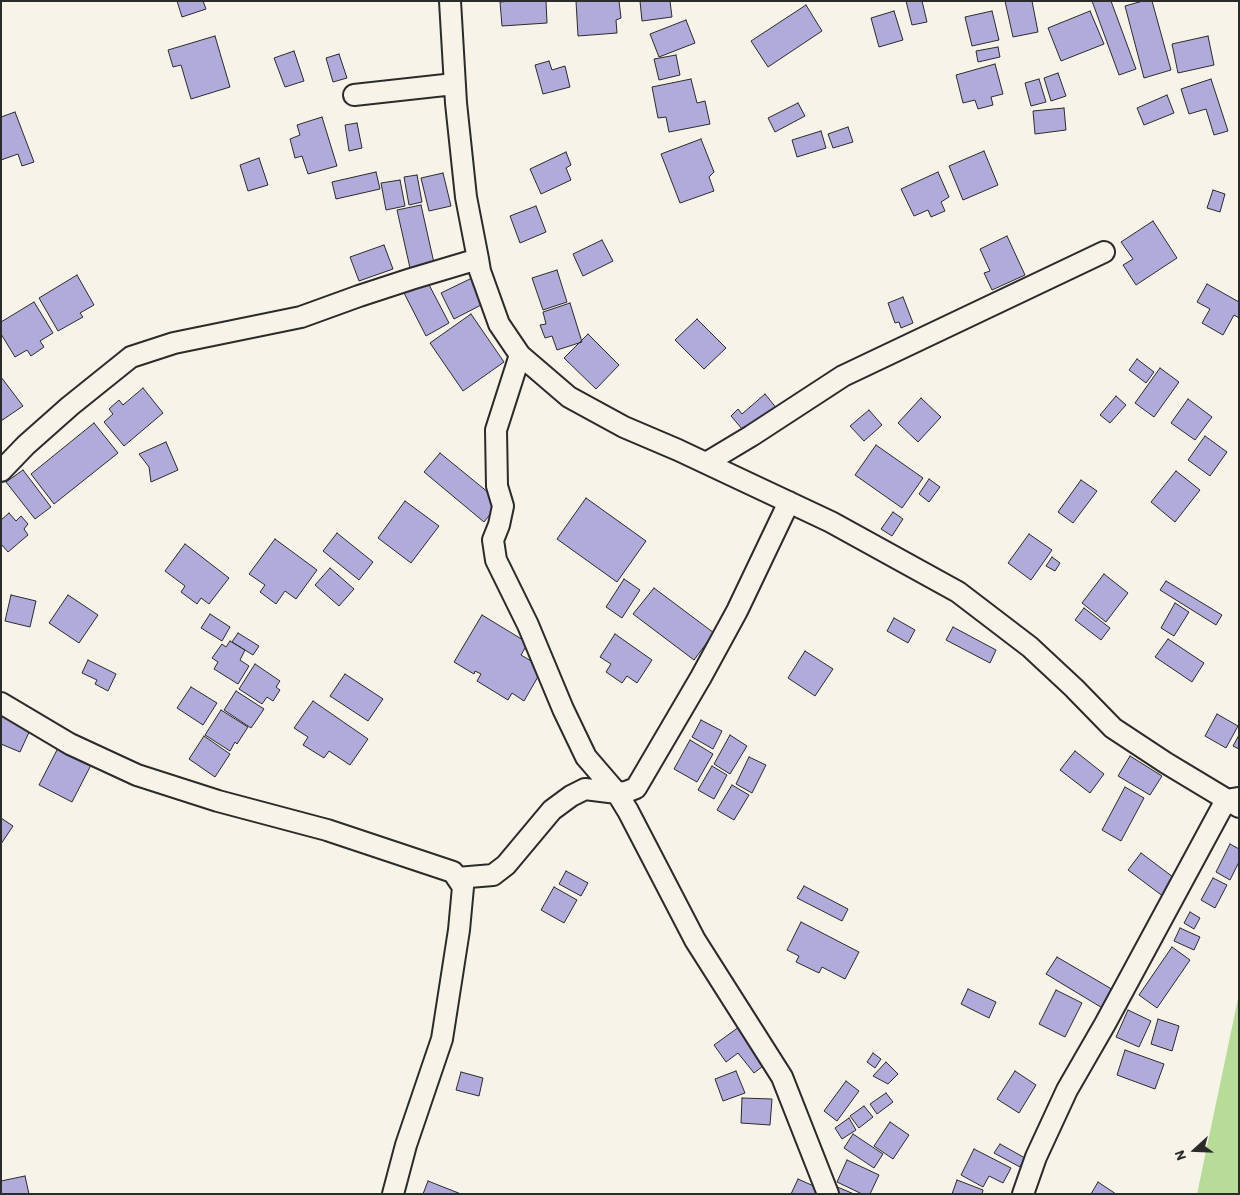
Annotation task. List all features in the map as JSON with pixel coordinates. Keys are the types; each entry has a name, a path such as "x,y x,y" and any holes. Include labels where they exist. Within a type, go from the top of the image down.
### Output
{"street":[{"path":"450,1 454,84 466,197 480,271 499,324 520,355 569,397 624,427 678,450 831,522 958,592 1030,647 1113,728 1166,763 1235,802 1067,1090 1036,1157 1023,1194"},
{"path":"354,95 454,84"},
{"path":"706,463 843,376 1104,252"},
{"path":"1,471 26,445 70,406 131,356 174,343 300,317 367,293 478,259"},
{"path":"520,355 496,430 497,486 503,506 499,525 493,540 496,560 528,624 562,709 586,757 617,793 628,810 695,940 782,1077 828,1194"},
{"path":"456,878 493,875 506,865 552,810 571,796 585,790 617,793 636,788 737,611 789,502"},
{"path":"1,703 70,744 137,775 218,801 327,830 452,872 463,887 459,930 442,1039 406,1145 394,1194"}],"green space":[{"path":"1239,994 1239,1194 1197,1194"}],"building":[{"path":"177,1 203,1 206,9 182,17"},
{"path":"546,1 547,23 502,26 500,2"},
{"path":"576,1 619,1 621,18 616,20 617,33 578,36"},
{"path":"640,1 670,1 672,17 642,21"},
{"path":"906,1 922,1 927,22 912,25"},
{"path":"1005,1 1032,1 1038,32 1013,37"},
{"path":"1092,1 1111,1 1136,69 1119,75"},
{"path":"1143,1 1152,1 1171,70 1144,78 1125,6"},
{"path":"806,5 822,31 768,67 751,41"},
{"path":"894,11 903,40 879,47 871,18"},
{"path":"992,11 999,40 972,46 965,17"},
{"path":"1090,11 1104,44 1061,61 1048,28"},
{"path":"686,20 695,43 659,57 650,34"},
{"path":"215,36 230,87 191,99 181,65 173,67 168,50"},
{"path":"1208,36 1214,65 1178,73 1172,44"},
{"path":"998,47 1000,57 978,62 976,51"},
{"path":"294,51 304,81 285,87 274,58"},
{"path":"339,54 347,78 333,82 326,58"},
{"path":"676,55 680,75 659,80 654,59"},
{"path":"549,61 552,70 565,66 570,87 543,94 535,65"},
{"path":"995,64 1003,94 991,97 993,105 978,109 975,100 963,103 956,75"},
{"path":"1058,73 1066,96 1051,101 1044,78"},
{"path":"691,79 697,103 705,101 710,124 669,132 666,117 658,118 652,87"},
{"path":"1039,79 1046,102 1031,106 1025,83"},
{"path":"1211,79 1228,131 1214,135 1206,109 1189,114 1181,89"},
{"path":"1167,95 1174,113 1144,125 1137,108"},
{"path":"798,103 805,116 775,132 768,118"},
{"path":"1064,108 1066,130 1035,134 1033,111"},
{"path":"15,112 34,162 22,166 18,154 1,160 1,117"},
{"path":"322,117 337,166 308,174 302,156 295,158 290,139 300,135 297,125"},
{"path":"357,123 362,148 349,151 345,125"},
{"path":"848,127 853,142 833,148 828,134"},
{"path":"821,131 826,148 797,157 792,140"},
{"path":"701,139 714,172 709,177 714,191 680,203 661,154"},
{"path":"984,151 998,185 963,200 949,166"},
{"path":"566,152 571,165 566,168 571,180 541,194 530,169"},
{"path":"259,158 268,185 248,191 240,165"},
{"path":"376,172 380,189 336,199 332,182"},
{"path":"938,172 949,197 941,202 945,211 931,217 928,210 914,216 901,189"},
{"path":"443,173 451,206 429,211 421,178"},
{"path":"417,175 422,202 409,205 404,177"},
{"path":"400,180 405,206 386,210 381,183"},
{"path":"1213,190 1225,194 1220,212 1207,208"},
{"path":"421,205 434,263 410,268 397,210"},
{"path":"536,206 546,232 520,243 510,216"},
{"path":"1153,221 1177,258 1136,285 1123,265 1133,259 1121,242"},
{"path":"1007,236 1025,275 992,290 984,273 990,271 980,249"},
{"path":"602,240 613,261 583,276 573,254"},
{"path":"384,245 393,269 359,281 350,257"},
{"path":"557,270 567,302 543,310 532,278"},
{"path":"77,275 94,305 80,313 83,317 58,331 39,298"},
{"path":"472,278 485,303 454,319 441,293"},
{"path":"426,279 449,323 426,336 403,291"},
{"path":"1207,284 1239,302 1239,318 1234,315 1223,335 1202,323 1210,309 1197,302"},
{"path":"903,297 913,323 901,328 899,322 895,323 888,303"},
{"path":"34,302 53,333 40,341 44,347 31,356 27,350 15,357 1,334 1,322"},
{"path":"570,303 582,342 557,350 552,336 545,338 540,325 546,324 543,312"},
{"path":"471,314 504,362 463,391 430,343"},
{"path":"697,319 726,348 704,369 675,340"},
{"path":"588,334 619,365 596,389 564,358"},
{"path":"1137,359 1154,372 1146,383 1129,370"},
{"path":"1160,368 1179,382 1154,417 1135,403"},
{"path":"1,377 23,406 1,421"},
{"path":"143,388 163,413 124,446 104,422 113,414 109,409 119,400 123,405"},
{"path":"765,394 778,410 748,436 731,416 738,409 742,414"},
{"path":"1116,396 1126,405 1110,423 1100,415"},
{"path":"921,398 941,417 918,442 898,423"},
{"path":"1188,399 1212,417 1195,440 1171,423"},
{"path":"869,410 882,425 864,441 850,426"},
{"path":"94,423 118,453 54,504 31,474"},
{"path":"1205,436 1227,452 1210,476 1188,460"},
{"path":"166,442 178,470 151,482 149,467 139,454"},
{"path":"876,445 923,478 902,508 855,475"},
{"path":"440,453 500,502 484,522 424,472"},
{"path":"23,470 51,507 35,519 6,482"},
{"path":"1176,471 1200,490 1175,522 1151,502"},
{"path":"929,479 940,487 929,502 919,494"},
{"path":"1081,480 1097,491 1073,523 1058,512"},
{"path":"586,498 646,541 617,582 557,539"},
{"path":"405,501 439,526 411,563 378,538"},
{"path":"893,512 903,519 892,536 881,529"},
{"path":"9,513 16,521 21,516 28,524 24,529 28,535 8,552 1,544 1,520"},
{"path":"337,533 373,562 359,580 323,551"},
{"path":"1029,534 1052,550 1031,580 1008,563"},
{"path":"275,539 317,570 296,599 285,591 276,604 260,592 265,585 249,574"},
{"path":"185,544 229,578 209,604 201,598 197,604 181,592 185,586 165,571"},
{"path":"1052,557 1060,563 1055,571 1046,566"},
{"path":"330,568 354,589 339,606 315,585"},
{"path":"1104,574 1128,593 1106,622 1082,603"},
{"path":"624,579 640,590 622,618 606,607"},
{"path":"1166,581 1222,615 1216,625 1160,590"},
{"path":"654,588 714,633 694,660 633,614"},
{"path":"11,595 36,601 30,627 5,621"},
{"path":"68,595 98,615 79,643 49,623"},
{"path":"1175,603 1189,612 1174,636 1161,628"},
{"path":"1084,608 1110,628 1101,640 1075,620"},
{"path":"210,614 230,627 222,641 201,628"},
{"path":"482,615 528,643 521,655 543,668 524,701 512,693 508,700 477,681 481,674 475,671 474,674 454,662"},
{"path":"894,618 915,630 908,643 887,631"},
{"path":"953,627 996,650 990,663 946,640"},
{"path":"238,633 259,646 253,655 232,642"},
{"path":"615,634 652,660 637,683 627,676 622,683 606,672 611,664 600,657"},
{"path":"1168,639 1204,663 1192,682 1155,657"},
{"path":"230,641 245,650 240,660 249,666 238,684 214,669 218,662 212,658 222,644 226,647"},
{"path":"805,651 833,669 815,696 788,678"},
{"path":"88,660 116,674 108,691 95,684 97,680 82,673"},
{"path":"255,664 280,681 276,687 280,690 273,701 267,697 262,704 239,689"},
{"path":"345,674 383,699 368,721 330,696"},
{"path":"191,687 217,703 203,725 177,708"},
{"path":"236,691 264,709 251,728 224,710"},
{"path":"313,701 368,739 350,765 329,751 324,758 303,745 308,737 294,728"},
{"path":"221,710 248,727 230,751 205,735"},
{"path":"1,714 31,728 20,752 1,744"},
{"path":"1217,714 1238,726 1226,748 1205,736"},
{"path":"701,720 722,731 713,749 692,737"},
{"path":"730,735 747,746 730,774 714,764"},
{"path":"1239,735 1239,749 1233,746"},
{"path":"204,736 230,754 215,777 189,759"},
{"path":"690,740 713,754 697,782 674,769"},
{"path":"58,748 91,765 72,802 39,785"},
{"path":"1075,751 1104,774 1090,793 1060,770"},
{"path":"1130,756 1162,776 1150,795 1118,776"},
{"path":"749,757 766,765 752,793 736,784"},
{"path":"712,766 727,775 714,799 698,790"},
{"path":"732,785 749,795 734,820 717,810"},
{"path":"1125,787 1144,798 1121,841 1102,830"},
{"path":"1,818 13,826 1,844"},
{"path":"1230,844 1239,849 1239,862 1230,880 1216,872"},
{"path":"1141,853 1177,880 1164,897 1128,870"},
{"path":"566,871 588,883 581,896 559,884"},
{"path":"1213,878 1227,885 1215,908 1201,900"},
{"path":"804,886 848,909 842,921 797,898"},
{"path":"554,887 577,900 564,923 541,910"},
{"path":"1190,912 1200,918 1194,929 1184,923"},
{"path":"801,922 859,952 845,979 822,967 819,973 796,962 799,956 787,950"},
{"path":"1180,928 1200,937 1194,950 1174,941"},
{"path":"1172,947 1190,960 1157,1008 1139,995"},
{"path":"1057,957 1115,991 1104,1009 1046,974"},
{"path":"968,989 996,1002 989,1018 961,1004"},
{"path":"1056,990 1082,1003 1065,1037 1039,1024"},
{"path":"1128,1010 1151,1021 1139,1047 1116,1037"},
{"path":"1158,1019 1179,1026 1172,1051 1151,1044"},
{"path":"739,1027 767,1063 754,1073 738,1053 726,1062 714,1045"},
{"path":"1125,1050 1164,1064 1155,1089 1117,1075"},
{"path":"873,1053 881,1059 875,1068 867,1062"},
{"path":"886,1062 898,1074 888,1084 873,1076"},
{"path":"736,1071 745,1093 723,1101 715,1079"},
{"path":"1015,1071 1036,1085 1019,1113 997,1099"},
{"path":"461,1072 483,1078 479,1096 456,1090"},
{"path":"846,1081 859,1091 837,1121 824,1111"},
{"path":"886,1093 893,1102 877,1114 870,1104"},
{"path":"742,1098 772,1099 770,1125 741,1123"},
{"path":"864,1106 873,1117 859,1128 850,1116"},
{"path":"849,1118 856,1130 842,1139 835,1128"},
{"path":"890,1122 909,1135 893,1159 874,1146"},
{"path":"853,1134 883,1154 874,1168 844,1148"},
{"path":"1000,1144 1025,1158 1020,1167 994,1153"},
{"path":"974,1149 1011,1168 1003,1183 989,1176 983,1187 961,1175"},
{"path":"847,1160 879,1175 870,1194 862,1194 837,1182"},
{"path":"25,1176 29,1194 1,1194 1,1181"},
{"path":"798,1179 818,1188 815,1194 791,1194"},
{"path":"957,1180 983,1190 982,1194 952,1194"},
{"path":"428,1181 461,1194 423,1194"},
{"path":"1098,1182 1116,1194 1091,1194"},
{"path":"835,1186 854,1194 832,1194"}]}
